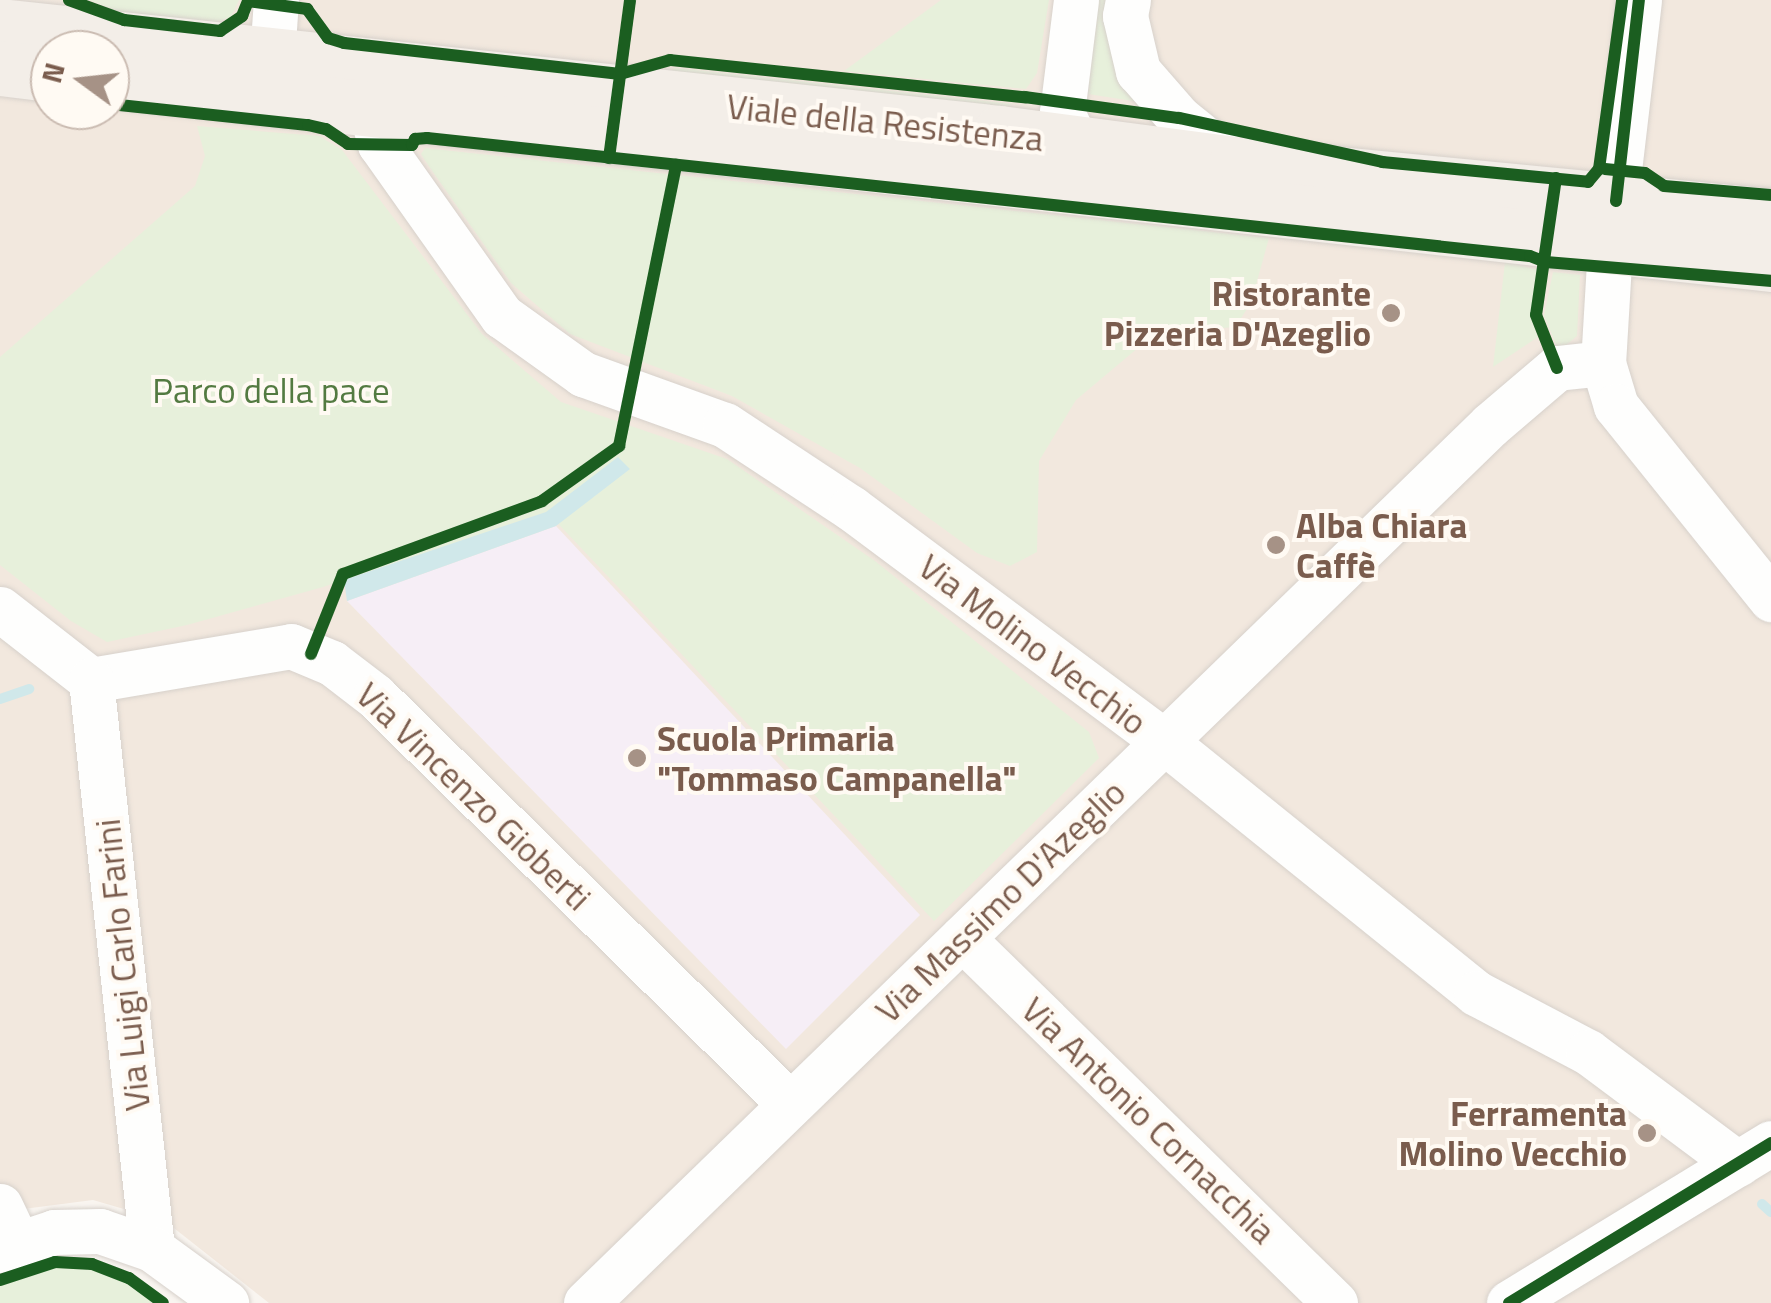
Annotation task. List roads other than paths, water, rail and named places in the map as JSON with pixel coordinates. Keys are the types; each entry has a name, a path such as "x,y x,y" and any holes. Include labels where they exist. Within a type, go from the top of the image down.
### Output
{"main road":[{"name":"Viale della Resistenza","path":"0,26 1000,133 1078,149 1613,224 1771,216"},
{"path":"0,68 30,72"},
{"name":"Viale della Resistenza","path":"130,82 372,109 1078,149 1236,164 1613,224 1771,264"}],"street":[{"path":"272,56 276,0"},
{"path":"1076,0 1078,149"},
{"path":"1128,0 1125,16 1138,71 1179,118 1236,164"},
{"path":"1639,0 1613,224 1603,363 1616,406 1771,599"},
{"name":"Via Molino Vecchio","path":"372,109 380,144 502,316 583,374 726,425 851,508 1164,742 1476,992 1588,1052 1754,1153"},
{"name":"Via Massimo D'Azeglio","path":"586,1303 1490,426 1556,368 1603,363"},
{"path":"0,609 91,680"},
{"name":"Via Vincenzo Gioberti","path":"91,680 291,646 332,663 375,696 790,1104"},
{"name":"Via Luigi Carlo Farini","path":"91,680 152,1249"},
{"name":"Via Antonio Cornacchia","path":"962,938 1334,1303"},
{"path":"1509,1303 1754,1153"},
{"path":"6,1233 100,1231 152,1249 226,1303"}],"water":[{"path":"618,457 630,469 556,526 347,601 344,580 546,512"}],"waterway":[{"path":"0,699 29,689"},
{"path":"1762,1204 1771,1212"}],"place":[{"name":"Ristorante Pizzeria D'Azeglio","path":"1391,313"},
{"name":"Alba Chiara Caffè","path":"1276,545"},
{"name":"Scuola Primaria \"Tommaso Campanella\"","path":"637,758"},
{"name":"Ferramenta Molino Vecchio","path":"1647,1133"}],"park label":[{"name":"Parco della pace","path":"271,390"}]}
